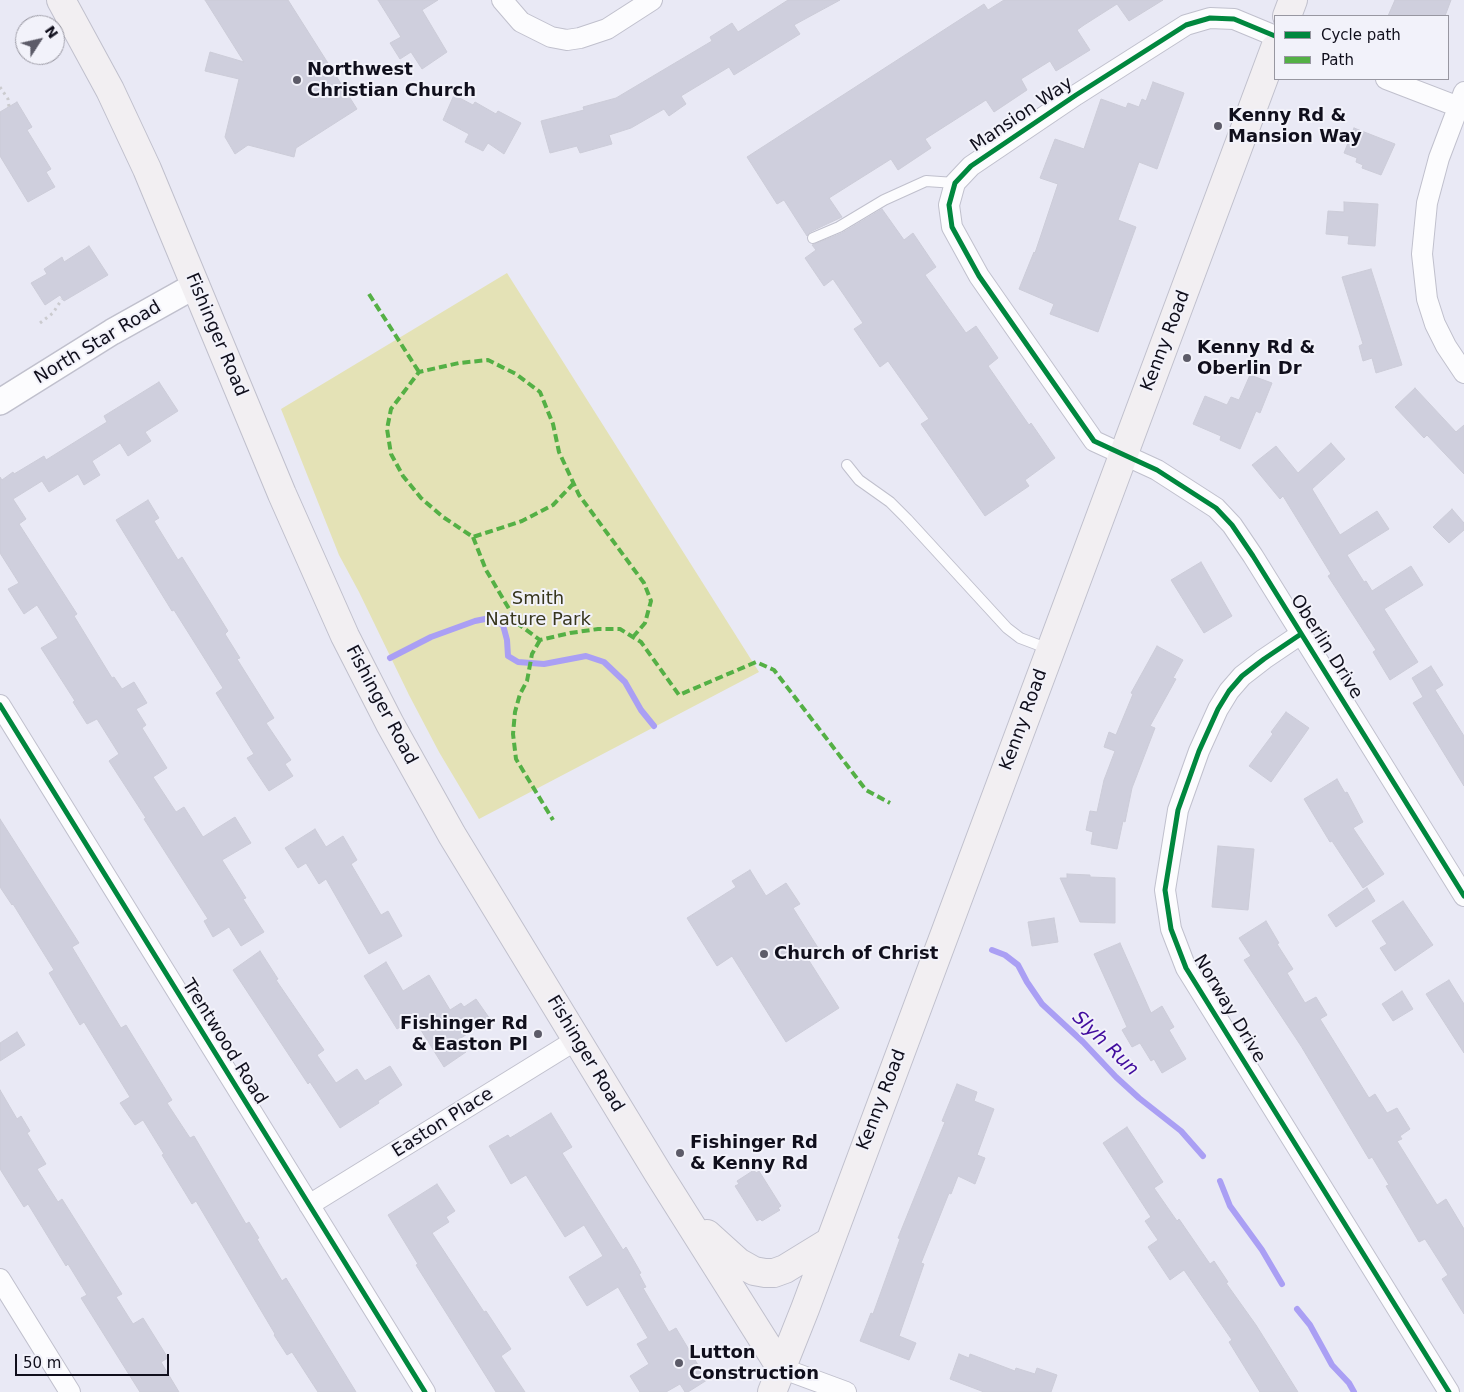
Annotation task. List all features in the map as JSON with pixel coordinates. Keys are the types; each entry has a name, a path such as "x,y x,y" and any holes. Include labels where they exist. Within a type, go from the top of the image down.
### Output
{"main road":[{"name":"Fishinger Road","path":"61,0 110,90 147,169 282,494 345,636 390,724 452,835 680,1208 776,1380"},
{"path":"1287,15 1293,0"},
{"name":"Kenny Road","path":"776,1380 805,1309 1274,51"},
{"path":"680,1208 738,1262 754,1271 774,1273 785,1269 829,1242"}],"street":[{"path":"502,0 521,22 551,37 566,40 608,29 652,0"},
{"name":"Mansion Way","path":"955,183 971,166 1076,95 1186,25 1210,18 1234,19 1274,36"},
{"path":"1389,80 1462,103 1439,158 1428,203 1422,254 1427,299 1435,324 1464,373"},
{"path":"955,183 949,205 952,228 979,276 1094,441 1124,455"},
{"name":"North Star Road","path":"0,402 112,332 196,285"},
{"name":"Oberlin Drive","path":"1124,455 1157,470 1216,508 1232,524 1464,896"},
{"name":"Norway Drive","path":"1301,634 1242,676 1229,691 1218,709 1199,751 1178,810 1165,890 1171,929 1186,968 1449,1392"},
{"name":"Trentwood Road","path":"0,705 425,1392"},
{"name":"Easton Place","path":"310,1205 576,1040"},
{"path":"0,1279 70,1392"},
{"path":"776,1380 846,1392"}],"lane":[{"path":"813,238 839,227 884,200 926,181 955,183"},
{"path":"847,465 859,480 890,502 907,519 1008,628 1020,638 1050,650"}],"path":[{"path":"0,87 8,99 9,107"},
{"path":"40,323 53,313 62,299"}],"green space":[{"name":"Smith Nature Park","path":"507,273 759,672 479,819 439,752 339,555 281,409"}],"building":[{"name":"Northwest Christian Church","path":"205,0 288,0 357,109 296,148 294,157 248,145 235,154 225,137 239,79 205,71 210,52 244,62"},
{"path":"378,0 438,0 422,10 447,52 422,69 411,52 400,59 390,43 401,37"},
{"path":"788,0 840,0 794,25 800,34 734,75 729,67 681,96 686,104 669,116 664,109 631,128 609,135 612,144 580,153 577,146 550,153 541,121 584,110 583,107 616,98 712,41 710,37 732,23 738,32"},
{"path":"1004,0 1163,0 1129,21 1117,4 1084,25 1077,30 1090,50 1056,71 1050,61 1021,79 1027,90 994,112 986,100 925,139 931,148 898,170 891,159 829,198 842,217 810,232 807,236 784,200 777,204 747,157 984,4 988,10"},
{"path":"1395,0 1451,0 1445,15 1388,15"},
{"path":"1153,82 1184,93 1157,169 1139,162 1118,220 1136,227 1098,332 1050,314 1054,304 1019,289 1035,253 1058,184 1040,178 1055,139 1084,149 1101,99 1126,108 1128,103 1139,107 1142,99 1146,101"},
{"path":"454,95 473,105 475,102 496,114 498,111 521,123 504,154 488,143 483,151 465,142 469,134 443,120"},
{"path":"17,102 32,127 27,130 51,169 46,172 55,187 28,202 0,156 0,112"},
{"path":"1354,128 1395,144 1381,175 1362,168 1363,165 1356,162 1357,158 1344,153"},
{"path":"1344,202 1378,204 1375,246 1348,244 1349,236 1326,234 1328,211 1344,212"},
{"path":"882,209 904,240 913,233 936,267 925,275 966,333 976,326 998,358 988,366 1029,425 1031,423 1055,458 1025,480 1029,486 985,516 921,424 929,419 888,361 880,367 854,329 863,323 833,279 824,286 805,258 816,250 812,245 842,233"},
{"path":"89,246 108,275 64,301 60,295 45,305 31,283 47,274 44,269 62,257 64,262"},
{"path":"1371,269 1402,365 1376,373 1372,358 1363,361 1359,346 1363,344 1342,277"},
{"path":"1250,375 1272,383 1260,413 1256,411 1240,449 1220,440 1221,436 1193,424 1205,396 1227,405 1231,397 1239,400"},
{"path":"159,382 178,411 145,432 151,441 128,456 120,443 92,461 100,475 84,485 78,474 49,492 42,481 13,499 26,519 19,524 77,614 74,616 112,678 114,677 122,689 134,682 147,703 136,709 146,725 142,728 167,768 153,777 176,812 184,807 203,837 235,817 251,843 222,860 246,898 243,899 264,932 241,946 229,927 213,937 204,921 208,919 109,761 119,754 97,719 87,724 73,702 75,701 41,648 58,638 37,605 24,614 8,589 19,583 0,553 0,477 2,480 44,456 46,460 107,422 104,416"},
{"path":"1415,388 1456,432 1464,425 1464,474 1427,435 1424,438 1395,407"},
{"path":"1331,443 1345,459 1312,489 1340,535 1377,511 1389,529 1347,555 1364,582 1366,581 1372,591 1411,566 1423,585 1384,609 1418,662 1390,680 1373,652 1376,650 1328,576 1331,574 1283,496 1280,499 1252,465 1276,446 1298,473"},
{"path":"148,500 159,518 154,521 178,560 182,557 228,631 225,634 240,658 237,659 274,718 266,723 291,760 285,764 293,776 269,791 247,758 254,754 216,693 223,688 174,610 172,611 116,520"},
{"path":"1452,509 1464,523 1464,530 1449,543 1433,527"},
{"path":"1201,562 1232,616 1204,633 1171,580"},
{"path":"1157,646 1183,660 1173,678 1176,679 1150,726 1155,728 1132,788 1117,849 1091,844 1093,832 1086,830 1090,811 1097,812 1104,780 1115,751 1104,747 1109,732 1116,735 1133,694 1131,693"},
{"path":"1431,666 1443,685 1435,690 1464,736 1464,786 1413,703 1423,697 1412,678"},
{"path":"1286,712 1309,728 1271,782 1249,766 1273,734 1271,732"},
{"path":"1337,779 1345,793 1347,792 1363,822 1353,828 1384,874 1363,888 1332,841 1330,842 1304,799"},
{"path":"0,819 79,943 72,947 121,1028 126,1025 172,1100 167,1103 190,1138 194,1136 246,1224 249,1222 259,1238 257,1239 282,1281 286,1278 356,1392 318,1392 292,1352 287,1355 196,1201 192,1204 143,1120 135,1125 120,1103 130,1097 84,1022 80,1025 49,973 54,970 13,904 0,887"},
{"path":"315,829 326,847 343,836 357,860 351,864 381,915 388,911 402,936 369,954 326,879 319,884 306,863 298,868 285,848"},
{"path":"1218,846 1254,849 1248,910 1212,907"},
{"name":"Church of Christ","path":"750,870 766,896 786,883 800,904 793,908 820,951 808,959 839,1008 786,1042 732,956 717,966 687,918 736,887 732,881"},
{"path":"1067,874 1115,878 1115,923 1080,922 1060,878 1067,878"},
{"path":"1367,888 1375,901 1336,927 1328,915"},
{"path":"1403,901 1433,945 1395,971 1380,948 1387,944 1372,921"},
{"path":"1054,918 1058,942 1032,946 1028,922"},
{"path":"1266,921 1279,943 1277,944 1293,969 1287,973 1305,1003 1316,997 1327,1015 1320,1019 1369,1098 1375,1094 1387,1113 1397,1108 1410,1129 1400,1136 1402,1139 1397,1141 1437,1205 1446,1199 1464,1229 1464,1314 1442,1279 1448,1275 1425,1239 1419,1242 1386,1186 1389,1185 1372,1157 1369,1159 1301,1046 1244,960 1251,956 1239,938"},
{"path":"1120,943 1151,1013 1162,1006 1174,1027 1169,1030 1186,1059 1162,1073 1154,1059 1151,1061 1140,1043 1132,1047 1122,1030 1127,1027 1094,954"},
{"path":"260,951 278,979 276,980 324,1050 317,1055 336,1083 357,1069 365,1081 390,1066 402,1085 378,1101 379,1103 340,1128 310,1082 308,1084 233,970"},
{"path":"386,962 403,991 429,975 450,1010 461,1003 464,1007 476,999 490,1019 458,1040 466,1052 444,1067 414,1019 397,1029 364,976"},
{"path":"1449,980 1464,1004 1464,1053 1426,994"},
{"path":"1402,991 1413,1009 1393,1021 1382,1004"},
{"path":"17,1032 25,1045 0,1061 0,1043"},
{"path":"957,1084 977,1092 974,1101 994,1109 977,1155 985,1158 975,1184 958,1176 951,1194 949,1193 921,1263 924,1264 899,1336 916,1343 909,1360 860,1341 871,1313 873,1314 900,1239 898,1238 945,1122 942,1121"},
{"path":"0,1090 17,1119 21,1116 30,1131 27,1133 46,1164 37,1169 58,1202 62,1199 122,1294 116,1297 133,1324 143,1318 168,1358 161,1362 179,1392 140,1392 81,1298 87,1295 68,1264 66,1266 28,1204 24,1207 0,1169"},
{"path":"551,1113 572,1147 562,1153 623,1250 626,1247 641,1273 639,1274 646,1287 643,1288 669,1332 676,1328 707,1380 688,1392 685,1392 680,1384 666,1392 640,1392 630,1376 649,1364 637,1344 648,1338 618,1287 587,1306 569,1277 603,1256 584,1225 565,1237 526,1175 511,1184 489,1146 508,1135 510,1138"},
{"path":"1127,1127 1163,1182 1154,1188 1177,1221 1179,1219 1210,1264 1214,1261 1228,1282 1226,1283 1256,1325 1298,1392 1260,1392 1229,1342 1232,1340 1184,1270 1170,1280 1148,1247 1158,1240 1145,1221 1151,1217 1103,1143"},
{"path":"754,1170 756,1173 759,1171 781,1206 778,1208 780,1210 762,1221 760,1219 757,1221 735,1186 739,1184 737,1181"},
{"path":"437,1184 455,1211 446,1217 449,1222 432,1233 511,1349 501,1356 525,1392 496,1392 416,1265 418,1264 388,1215"},
{"path":"959,1354 969,1358 970,1354 1015,1371 1016,1368 1035,1374 1037,1368 1057,1375 1051,1392 984,1392 950,1379"}],"waterway":[{"name":"Slyh Run","path":"390,658 431,637 475,621 490,618 503,625 507,640 508,656 518,662 544,664 586,656 604,662 625,682 641,710 654,726"},
{"name":"Slyh Run","path":"992,950 1005,955 1018,965 1042,1004 1083,1042 1116,1077 1181,1131 1203,1156"},
{"name":"Slyh Run","path":"1220,1181 1230,1206 1262,1250 1282,1284"},
{"path":"1297,1309 1310,1325 1332,1365 1349,1383 1354,1392"}],"marked path":[{"path":"369,294 419,372"},
{"path":"574,483 553,505 522,521 473,537 443,517 421,498 403,476 391,454 387,429 391,409 419,372 459,363 488,360 516,374 540,392 553,424 559,452 579,495 644,583 651,601 645,623 633,637"},
{"path":"473,537 486,570 518,624 540,640 598,629 620,629 641,642 679,695 756,662 774,670 866,790 890,803"},
{"path":"540,640 532,654 527,681 520,694 515,712 513,734 516,759 553,820"}],"cycle path":[{"path":"1274,36 1234,19 1210,18 1186,25 1076,95 971,166 955,183 949,205 952,227 979,276 1094,441 1157,470 1216,508 1232,525 1464,896"},
{"path":"1301,634 1242,676 1229,691 1218,709 1199,751 1178,810 1165,890 1171,929 1186,968 1449,1392"},
{"path":"0,705 425,1392"}],"place":[{"name":"Northwest Christian Church","path":"297,80"},
{"name":"Kenny Rd & Mansion Way","path":"1218,126"},
{"name":"Kenny Rd & Oberlin Dr","path":"1187,358"},
{"name":"Church of Christ","path":"764,954"},
{"name":"Fishinger Rd & Easton Pl","path":"538,1034"},
{"name":"Fishinger Rd & Kenny Rd","path":"680,1153"},
{"name":"Lutton Construction","path":"679,1363"}]}
